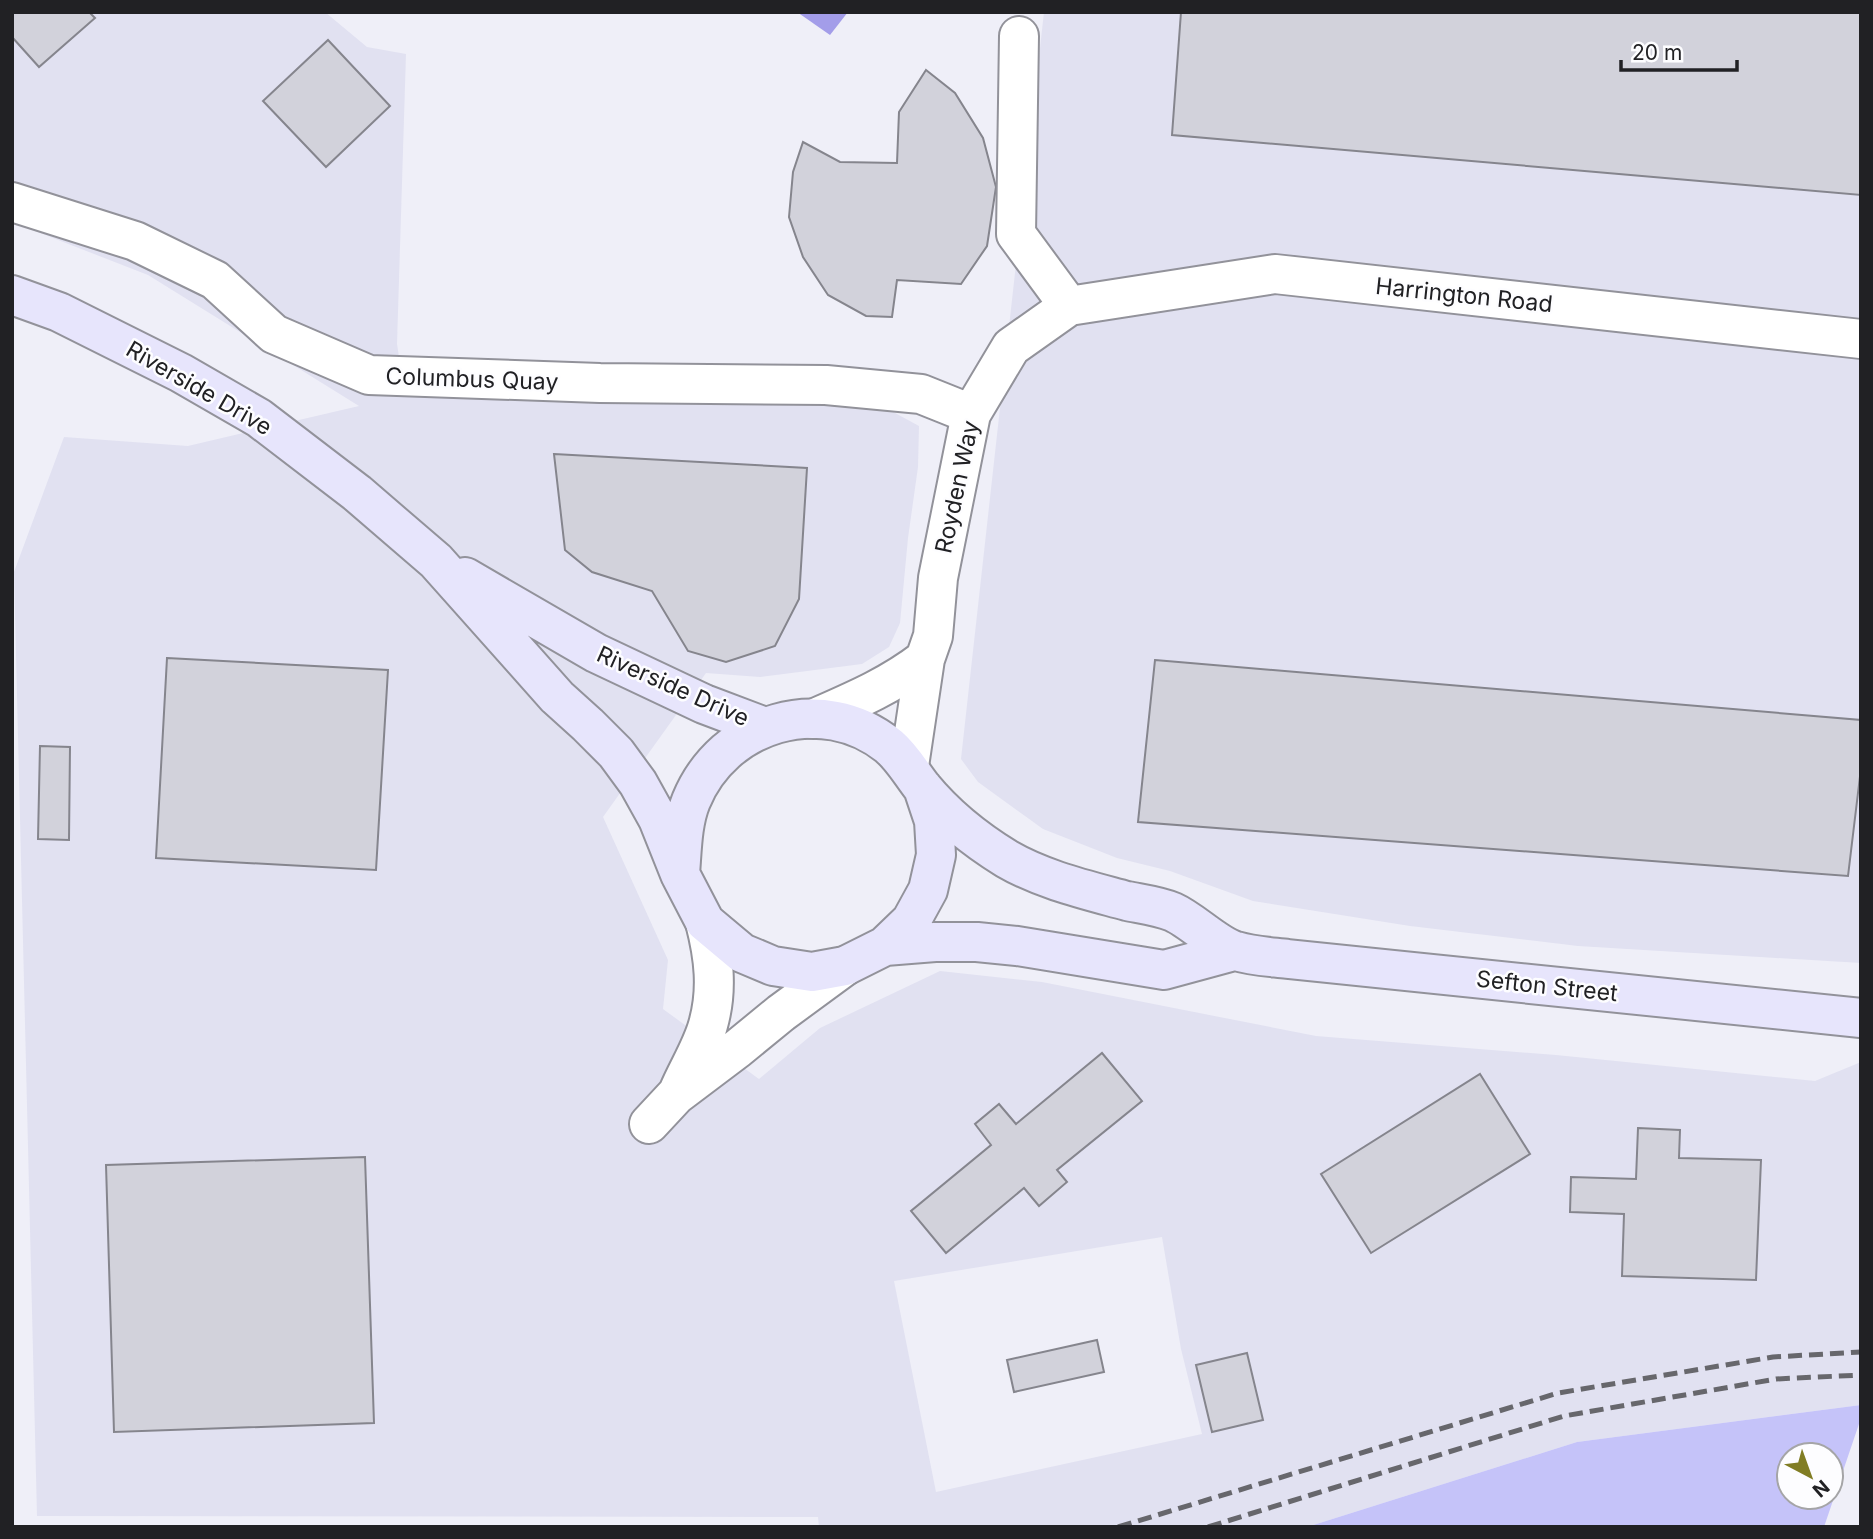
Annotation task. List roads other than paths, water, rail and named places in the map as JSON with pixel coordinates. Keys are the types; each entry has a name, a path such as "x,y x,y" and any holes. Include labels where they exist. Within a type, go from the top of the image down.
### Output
{"street":[{"path":"1018,36 1016,234 1069,306"},
{"name":"Columbus Quay","path":"12,202 135,241 215,280 274,334 369,375 600,383 826,385 921,394 971,414"},
{"name":"Harrington Road","path":"1069,306 1275,274 1861,339"},
{"name":"Riverside Drive","path":"12,295 72,318 181,373 258,418 356,493 436,561 557,697 616,753 639,783 658,819 680,874"},
{"name":"Royden Way","path":"915,776 925,659 933,636 938,578 971,414 1011,347 1069,306"},
{"name":"Riverside Drive","path":"436,561 596,653 704,704 765,727"},
{"path":"813,719 874,692 903,676 925,659"},
{"name":"Sefton Street","path":"915,776 934,821 936,856 928,890 911,921 885,946 845,966 812,972 773,966 742,953 705,922 680,874 683,837 691,802 708,770 733,744 765,727 788,720 813,719 840,722 866,732 889,746 953,819 1008,860 1076,887 1173,912 1234,951 1288,960 1861,1018"},
{"path":"677,1095 708,1027 713,1002 713,953 705,922"},
{"name":"Sefton Street","path":"885,946 977,942 1017,946 1164,971 1234,951"},
{"path":"649,1124 677,1095 845,966"}],"railway":[{"path":"1118,1527 1558,1393 1773,1357 1861,1352"},
{"path":"1208,1527 1564,1416 1776,1379 1861,1375"}]}
